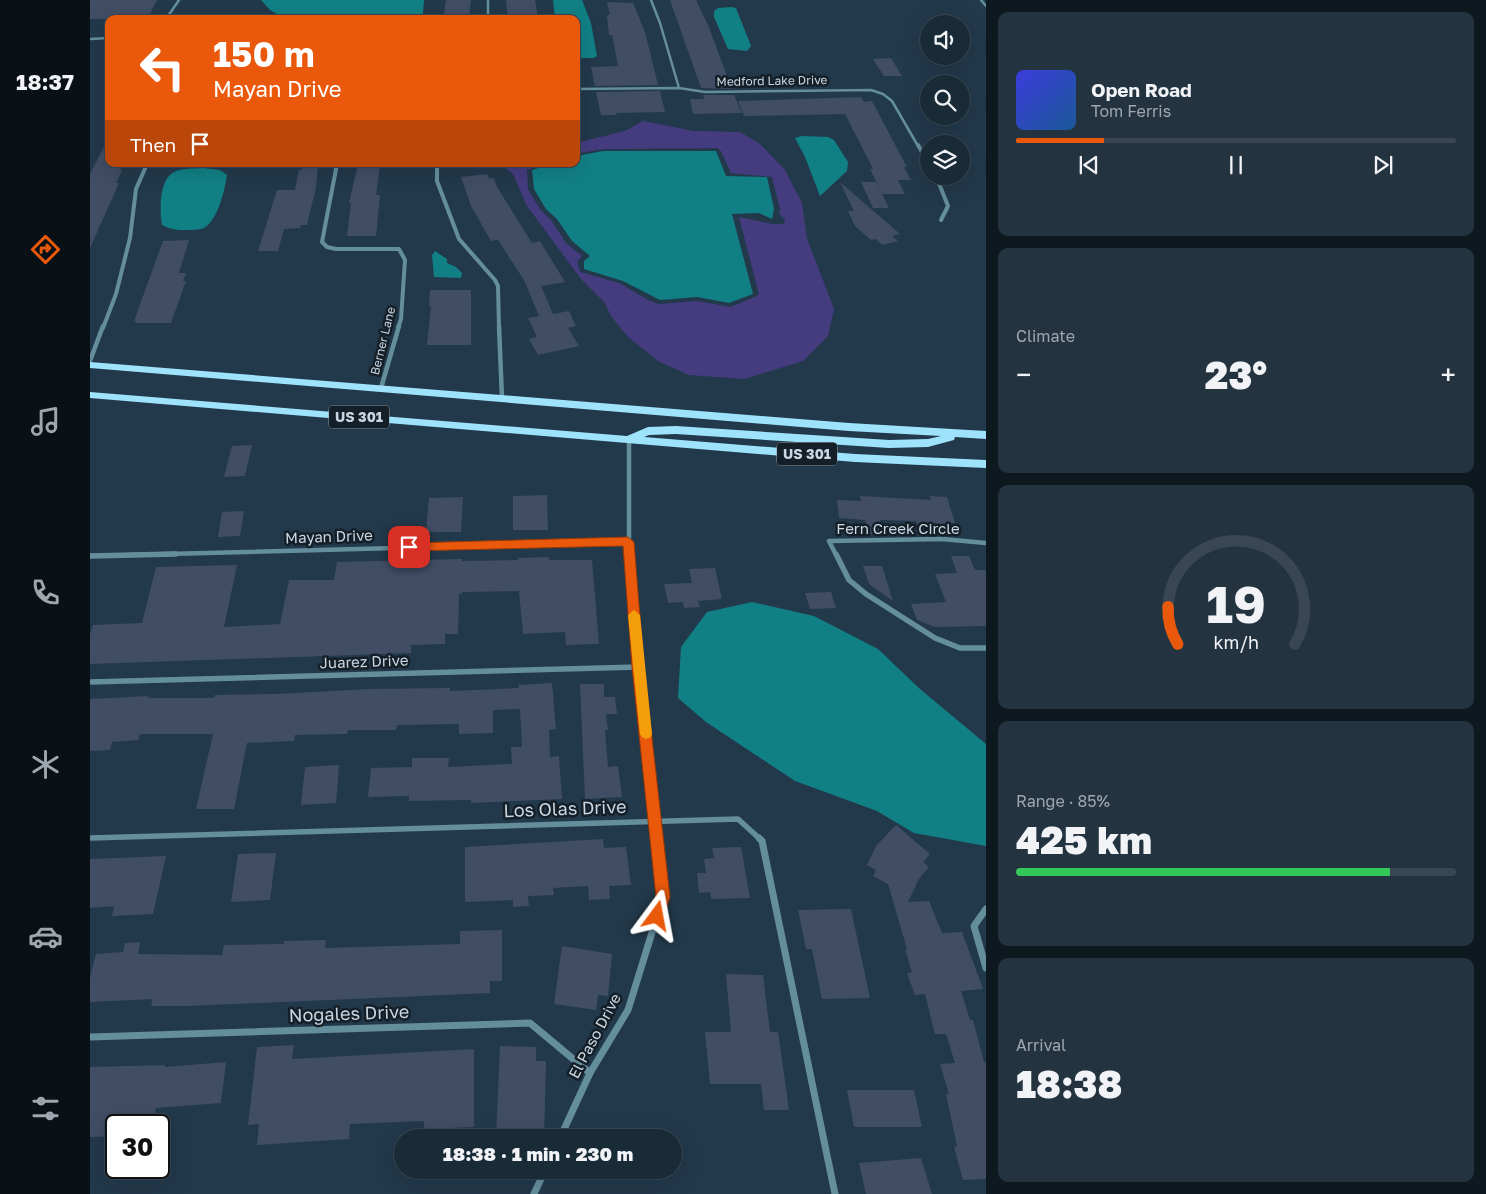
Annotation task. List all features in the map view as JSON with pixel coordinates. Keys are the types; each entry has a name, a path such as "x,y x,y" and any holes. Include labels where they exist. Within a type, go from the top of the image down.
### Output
{"main road":[{"name":"US 301","path":"90,365 744,419 986,435"},
{"name":"US 301","path":"90,395 856,458 986,464"},
{"path":"628,439 648,431 676,430 889,444 928,444 959,434"}],"street":[{"path":"169,15 178,0"},
{"path":"488,0 488,15"},
{"path":"651,0 660,23 679,88"},
{"path":"981,0 986,6"},
{"path":"90,39 105,38"},
{"name":"Medford Lake Drive","path":"580,89 679,88 705,92 871,90 883,94 892,101 920,149"},
{"path":"90,361 116,294 130,238 136,189 147,167"},
{"name":"Berner Lane","path":"336,167 322,242 327,247 336,250 399,249 405,260 401,318 381,388"},
{"path":"437,167 437,181 459,239 495,280 498,286 502,398"},
{"path":"940,185 948,206 941,220"},
{"name":"El Paso Drive","path":"564,1129 590,1073 628,1010 663,897 638,667 628,542 628,439"},
{"name":"Fern Creek Circle","path":"986,543 942,539 829,541 849,580 866,594 936,638 960,648 986,648"},
{"name":"Mayan Drive","path":"90,556 628,542"},
{"name":"Juarez Drive","path":"90,682 638,667"},
{"name":"Los Olas Drive","path":"90,838 738,818 762,840 835,1194"},
{"path":"986,909 974,926 986,968"},
{"name":"Nogales Drive","path":"90,1037 530,1023 590,1073"},
{"path":"534,1194 541,1179"}],"shaded area":[{"path":"261,0 424,0 422,15 279,15 270,10"},
{"path":"553,0 582,0 591,23 597,56 594,58 580,58 580,15 555,15"},
{"path":"718,8 736,8 751,46 747,51 728,49 714,17 714,11"},
{"path":"643,121 694,131 740,132 760,144 785,170 802,203 807,239 834,309 828,336 803,361 744,379 689,375 658,361 628,337 611,316 605,303 581,279 527,206 513,174 504,167 534,167 527,170 528,190 566,243 582,256 577,262 580,272 619,283 648,300 659,304 697,301 731,307 757,296 759,294 739,217 773,224 784,224 785,220 779,213 780,209 772,177 731,173 721,151 717,148 603,149 580,153 580,142 625,131"},
{"path":"802,136 828,137 834,140 848,162 847,171 820,196 805,157 795,138"},
{"path":"603,151 716,151 726,176 767,177 774,209 772,219 759,213 732,214 753,294 729,303 697,297 660,300 623,281 584,269 584,261 590,256 572,241 557,219 546,209 534,189 532,170 542,167 580,167 580,155"},
{"path":"203,168 220,170 227,175 223,196 209,224 197,230 175,229 162,225 163,186 169,176 176,171"},
{"path":"435,251 447,259 447,263 456,267 462,273 461,278 434,277 432,255"},
{"path":"752,602 814,616 878,649 920,689 986,744 986,846 914,833 877,811 795,781 706,722 678,698 681,647 707,612"}],"building":[{"path":"90,0 157,0 150,15 105,15 105,19 90,19"},
{"path":"446,0 471,0 469,15 444,15"},
{"path":"506,0 535,0 537,15 508,15"},
{"path":"670,0 696,0 708,25 732,89 701,88"},
{"path":"607,2 633,3 645,32 658,85 595,86 591,67 618,66 612,35 609,35 607,15 610,15"},
{"path":"891,58 902,76 884,76 873,59"},
{"path":"660,91 665,112 616,113 617,115 601,115 596,92"},
{"path":"703,95 734,95 742,113 693,114 690,99 704,99"},
{"path":"861,97 864,102 872,101 907,167 904,167 911,180 898,180 905,194 882,194 870,169 873,169 845,114 744,116 738,101"},
{"path":"105,145 105,167 122,167 120,170 122,170 116,183 119,183 90,248 90,174"},
{"path":"302,167 318,167 316,187 307,225 301,225 300,228 284,229 278,251 258,251 277,190 295,190 299,170 302,170"},
{"path":"357,167 380,167 376,195 380,195 376,236 347,236 351,203 349,203"},
{"path":"487,174 489,178 494,178 497,187 532,243 540,241 565,282 541,286 553,314 569,311 576,326 568,328 579,346 538,355 529,339 537,337 528,318 539,316 524,280 498,240 491,241 471,206 461,177"},
{"path":"840,182 900,234 892,236 898,241 882,245 876,239 871,240 855,226 848,211 854,211"},
{"path":"861,182 876,182 889,208 873,208"},
{"path":"189,240 179,273 186,273 183,281 186,281 171,323 135,323 136,321 134,321 163,241"},
{"path":"430,290 471,290 471,345 427,345 431,306 429,306"},
{"path":"252,445 245,476 224,477 232,446"},
{"path":"547,495 548,530 513,530 513,496"},
{"path":"860,496 931,500 930,496 947,497 955,523 945,523 946,526 917,525 916,521 880,520 884,534 869,534 865,520 839,518 837,500 861,501"},
{"path":"463,497 461,532 426,532 429,498"},
{"path":"244,511 240,536 218,537 222,512"},
{"path":"951,556 969,556 975,570 986,570 986,626 935,627 917,620 911,604 946,602 935,574 957,573"},
{"path":"549,557 549,560 592,560 599,644 566,645 565,632 523,634 519,591 462,592 462,594 459,594 458,634 445,634 445,644 411,645 411,653 90,664 90,634 93,625 142,623 156,567 237,565 224,627 280,624 289,580 334,580 337,562 462,559 462,561 518,560 518,558"},
{"path":"863,566 882,566 893,601 869,584"},
{"path":"715,568 722,599 698,601 700,607 684,608 683,602 668,603 664,584 692,583 689,569"},
{"path":"831,592 836,608 810,609 805,593"},
{"path":"552,683 556,729 549,730 550,757 559,756 562,799 471,803 471,800 409,801 409,796 368,797 371,768 412,767 412,758 449,758 448,767 512,764 511,747 522,747 520,709 493,710 493,733 459,734 459,724 397,725 396,730 348,730 347,734 295,735 294,741 247,743 234,809 196,809 213,734 140,734 138,740 112,742 110,750 90,751 90,699 149,696 148,698 214,698 215,695 368,689 450,688 450,691 519,688 518,685"},
{"path":"580,684 604,684 604,697 615,697 617,714 606,714 608,730 605,730 608,767 618,766 622,797 585,799"},
{"path":"339,765 336,803 301,805 305,767"},
{"path":"896,825 930,854 923,862 929,867 919,879 908,902 929,901 942,933 962,932 983,989 961,991 970,1020 973,1020 984,1062 986,1062 986,1179 963,1180 954,1147 957,1146 946,1094 949,1094 940,1064 955,1063 946,1034 935,1034 925,994 915,995 907,973 912,972 905,949 907,949 888,884 873,876 876,870 867,865 876,846"},
{"path":"603,839 604,848 626,847 631,885 609,886 610,899 589,900 588,886 553,888 554,895 528,896 529,906 513,907 513,900 465,902 465,847"},
{"path":"741,847 750,898 711,899 710,892 699,893 697,873 706,873 704,859 714,858 712,848"},
{"path":"276,853 270,900 231,902 238,854"},
{"path":"166,856 153,914 112,916 114,906 90,908 90,859"},
{"path":"851,909 870,998 822,999 812,949 806,949 798,910"},
{"path":"502,930 502,981 490,981 490,993 187,1006 151,1006 153,999 90,1002 90,977 96,954 123,952 125,943 140,942 138,954 222,955 224,945 284,944 284,941 326,940 325,948 460,944 460,931"},
{"path":"562,946 612,954 608,996 598,995 596,1010 554,1004"},
{"path":"726,974 763,975 770,1032 778,1032 789,1110 764,1110 761,1084 710,1084 705,1032 731,1032"},
{"path":"294,1045 292,1059 474,1049 474,1127 424,1129 424,1121 350,1124 349,1139 257,1145 259,1124 248,1125 257,1047"},
{"path":"500,1046 536,1047 536,1061 546,1061 544,1129 496,1129"},
{"path":"226,1062 221,1103 156,1108 155,1114 105,1114 105,1136 90,1137 90,1067 165,1065 165,1067"},
{"path":"847,1090 914,1090 922,1127 854,1127"},
{"path":"921,1158 932,1194 866,1194 859,1163"}],"slow traffic":[{"path":"634,615 646,734"}],"route":[{"path":"409,547 628,542 638,667 663,897 657,916"}]}
